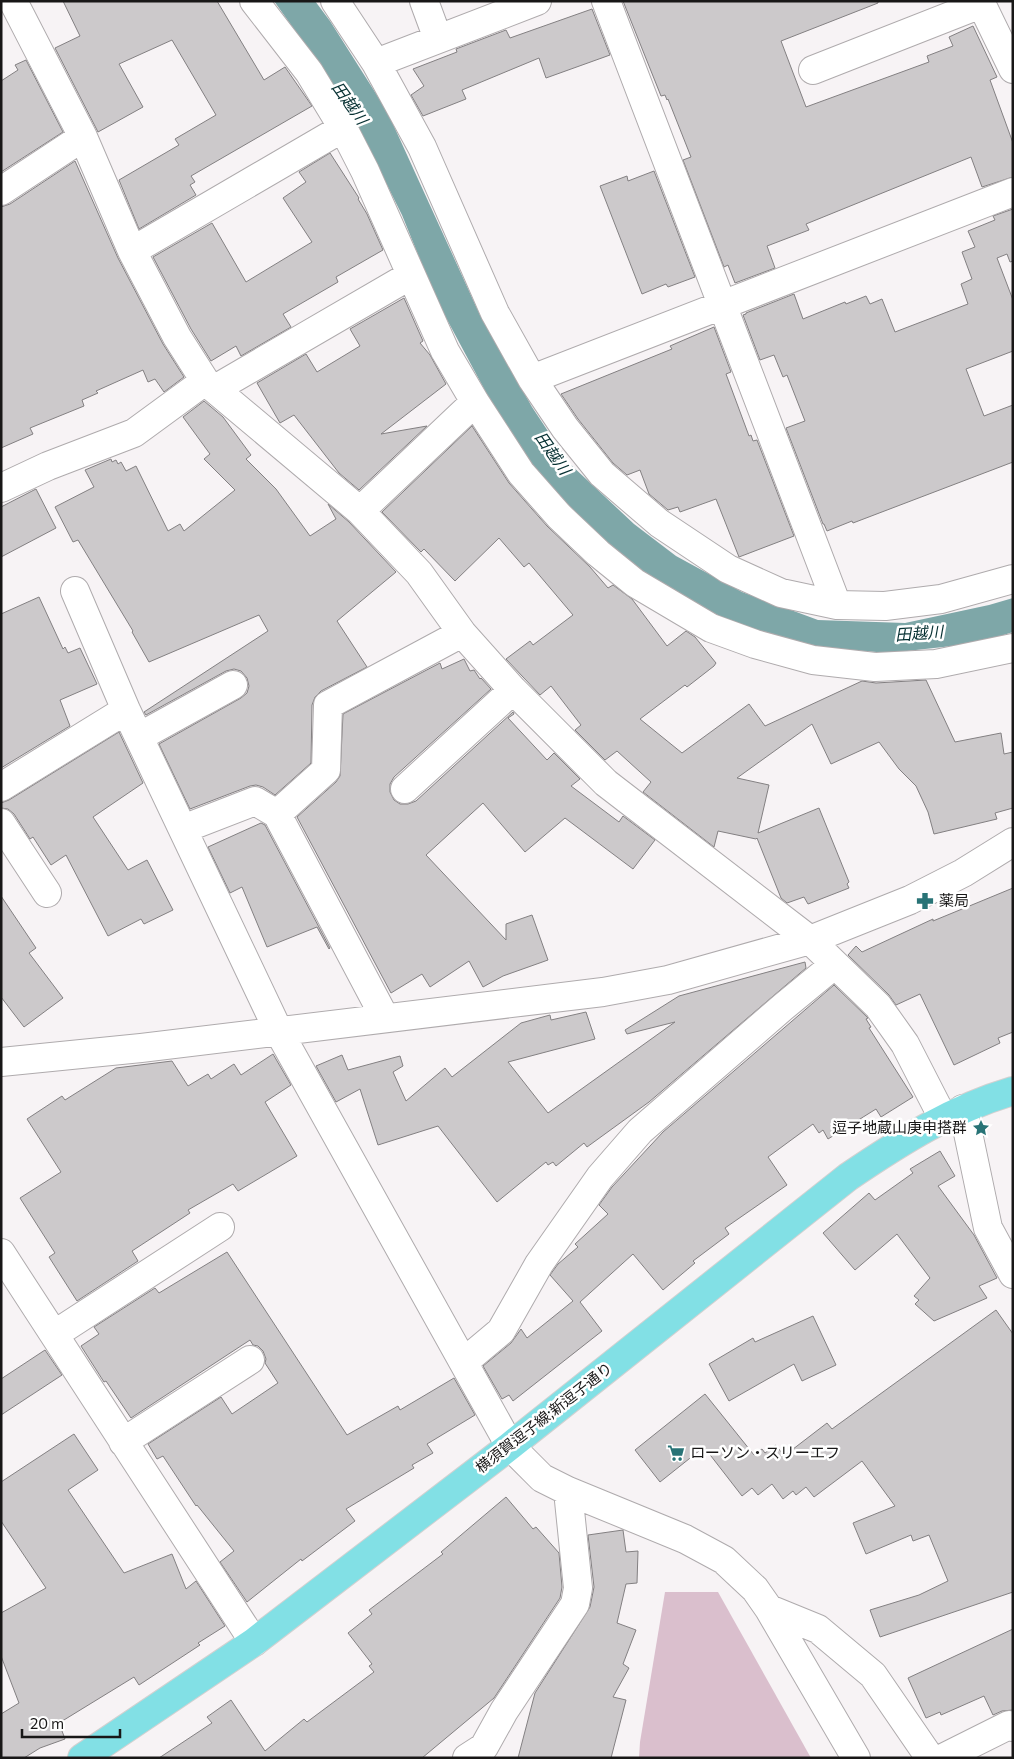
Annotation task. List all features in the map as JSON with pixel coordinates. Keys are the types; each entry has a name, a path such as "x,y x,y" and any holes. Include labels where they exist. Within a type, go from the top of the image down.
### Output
{"main road":[{"name":"横須賀逗子線;新逗子通り","path":"82,1758 254,1642 510,1446 848,1177 900,1142 953,1114 1013,1091"}],"street":[{"path":"13,1 83,136 132,251 177,338 210,385 360,511 419,574 462,633 513,690 606,783 810,940 878,1006 953,1114 988,1228 1013,1274"},
{"path":"254,1 309,72 343,128 365,171 445,351 474,402 521,473 559,516 598,553 635,583 711,628 755,644 813,660 876,667 936,664 1013,648"},
{"path":"335,1 376,63 422,147 495,313 532,380 565,428 602,474 659,523 728,569 781,593 837,605 885,606 941,599 1013,579"},
{"path":"424,1 438,39"},
{"path":"376,63 537,1"},
{"path":"606,1 837,605"},
{"path":"813,70 981,2 1013,69"},
{"path":"132,251 343,128"},
{"path":"1,191 83,136"},
{"path":"532,380 1013,192"},
{"path":"1,488 48,466 134,432 210,385 411,275"},
{"path":"360,511 474,402"},
{"path":"75,592 126,710 278,1030 510,1446 542,1478 568,1492 709,1550 741,1575 755,1589 769,1609 856,1758"},
{"path":"277,814 326,770 328,705 462,633"},
{"path":"139,738 233,685"},
{"path":"405,789 513,690"},
{"path":"1,787 126,710"},
{"path":"183,829 255,801 277,814 385,1018"},
{"path":"1,823 46,893"},
{"path":"1,1062 140,1048 603,992 668,980 810,940 910,900 963,873 1013,842"},
{"path":"464,1362 501,1331 539,1264 600,1177 640,1131 782,1007 834,965"},
{"path":"55,1334 220,1227"},
{"path":"1,1253 254,1642"},
{"path":"123,1442 250,1360"},
{"path":"479,1754 504,1711 575,1604 578,1588 568,1492"},
{"path":"769,1609 818,1629 873,1674 930,1758"},
{"path":"943,1758 1009,1725 1013,1727"}],"shaded area":[{"path":"665,1592 718,1592 811,1758 639,1758"}],"water":[{"name":"田越川","path":"274,1 315,1 330,21 387,111 480,315 532,407 569,463 634,524 676,556 742,592 818,620 905,623 1013,598 1013,632 979,643 889,653 813,647 749,629 684,600 626,560 568,507 528,460 490,400 436,299 402,215 366,143 323,70"}],"building":[{"path":"63,1 217,1 264,80 285,67 312,106 191,176 195,182 190,185 196,195 139,229 119,180 179,145 175,139 216,115 172,40 119,64 143,107 98,132 55,48 80,36"},
{"path":"623,1 878,1 878,3 781,41 806,107 929,62 927,56 953,46 949,37 973,26 997,77 990,80 1013,143 1013,177 982,187 971,157 806,224 809,230 767,246 775,268 735,283 728,265 724,267 683,160 691,157 668,99 665,95 661,96"},
{"path":"592,9 610,55 546,78 539,58 462,90 466,99 423,116 411,95 424,86 413,69 457,52 456,49 506,30 510,38"},
{"path":"26,60 63,132 1,172 1,81 18,70 15,65"},
{"path":"330,153 359,198 383,250 336,277 338,282 283,314 291,327 241,356 236,346 211,361 191,329 153,257 212,223 246,282 312,242 283,198 306,182 299,172"},
{"path":"75,161 118,258 163,344 184,377 164,392 155,379 148,382 143,370 96,391 98,393 82,400 84,406 30,428 33,434 1,448 1,207 10,204"},
{"path":"654,171 695,277 668,287 666,284 642,294 600,186 627,176 628,181"},
{"path":"1013,209 1013,261 1010,262 1007,254 997,258 1013,300 1013,351 966,369 984,416 1013,405 1013,462 853,523 852,521 827,531 786,428 805,421 787,375 783,377 774,355 760,360 743,315 794,294 803,319 845,302 846,304 866,296 870,304 882,299 895,332 968,304 961,284 972,279 962,252 975,247 968,231 995,220 993,216"},
{"path":"404,298 423,341 420,343 430,355 446,384 381,434 427,426 359,490 339,473 294,415 280,423 257,383 306,354 317,372 360,346 350,329"},
{"path":"714,327 731,372 726,374 749,436 751,435 753,441 757,440 794,536 739,557 716,499 680,512 678,507 668,510 649,494 640,470 627,475 613,463 561,394 672,349 670,346"},
{"path":"204,401 223,417 251,455 246,459 276,489 310,536 336,519 328,504 349,522 396,572 337,621 367,667 321,691 315,697 312,705 311,763 275,795 256,785 190,809 159,744 241,698 247,693 249,686 247,678 241,671 234,669 226,671 146,715 144,712 268,631 259,615 149,662 133,631 78,540 73,542 55,507 94,487 85,470 111,459 112,462 116,460 118,464 121,462 126,471 136,466 168,531 180,524 184,531 235,490 204,459 210,454 183,417"},
{"path":"472,426 509,483 547,526 590,567 608,588 613,585 632,599 667,646 686,631 695,637 716,663 687,687 685,685 640,719 682,753 749,704 765,726 862,681 876,683 926,680 955,742 1001,733 1004,754 1013,752 1013,808 995,813 997,819 934,834 928,812 916,786 899,769 879,742 831,764 812,724 737,778 769,785 758,833 819,808 849,882 847,884 849,888 808,904 804,897 787,903 781,898 757,838 718,831 714,847 643,792 651,782 617,751 605,760 575,730 581,725 551,686 540,695 506,659 530,641 533,645 573,615 529,563 524,567 499,538 455,581 424,549 421,552 382,512"},
{"path":"36,489 56,528 1,557 1,507"},
{"path":"39,597 63,649 65,647 68,653 80,648 97,684 60,700 70,726 1,768 1,614"},
{"path":"464,659 470,671 474,670 480,679 491,689 394,777 390,784 390,792 394,800 400,804 416,801 513,712 514,714 508,718 547,760 554,753 580,779 571,786 619,822 623,816 655,840 633,869 565,818 525,852 483,803 426,855 506,940 506,924 532,915 548,960 503,976 483,987 469,961 430,987 422,974 391,993 297,817 336,782 340,776 343,714 440,663 442,669"},
{"path":"119,732 143,783 93,817 128,870 147,860 173,910 144,924 141,919 108,936 66,855 51,865 33,837 30,839 14,814 8,809 1,808 1,803 9,800"},
{"path":"261,823 265,825 329,949 317,927 267,947 242,887 230,893 208,847"},
{"path":"1013,888 1013,1032 998,1038 1000,1043 954,1065 920,994 896,1005 889,995 848,955 856,946 862,952 933,919 933,921"},
{"path":"1,896 36,948 29,953 63,998 24,1027 1,997"},
{"path":"805,962 806,968 649,1102 587,1147 584,1143 556,1166 553,1162 548,1165 546,1162 497,1202 438,1126 378,1145 360,1089 336,1102 316,1066 342,1055 348,1070 400,1056 403,1066 393,1072 406,1101 445,1068 452,1077 521,1023 550,1015 551,1020 586,1012 595,1039 508,1062 548,1113 675,1022 627,1034 625,1030 679,996"},
{"path":"834,985 868,1018 866,1019 871,1027 869,1028 913,1097 881,1117 876,1109 828,1139 823,1130 819,1133 813,1124 768,1157 787,1185 725,1228 729,1234 693,1261 695,1263 663,1290 633,1254 580,1302 602,1331 513,1401 509,1395 502,1399 483,1366 511,1343 521,1329 527,1338 573,1301 550,1275 558,1264 578,1247 575,1244 608,1214 599,1205 612,1187 663,1132"},
{"path":"273,1054 291,1085 265,1102 297,1156 238,1191 233,1184 188,1210 190,1213 132,1251 138,1261 77,1301 49,1257 55,1253 20,1198 61,1172 27,1119 62,1096 65,1100 116,1068 172,1061 188,1086 208,1074 211,1079 234,1064 241,1075"},
{"path":"940,1151 955,1176 938,1186 974,1235 997,1278 979,1286 987,1298 934,1321 915,1304 919,1300 914,1296 930,1278 897,1234 855,1270 823,1233 869,1193 875,1200 913,1173 910,1169"},
{"path":"227,1252 347,1435 398,1406 400,1410 454,1378 475,1415 427,1444 433,1453 412,1465 414,1468 346,1509 355,1521 302,1561 301,1559 247,1602 220,1562 234,1551 196,1506 163,1456 157,1459 148,1444 221,1397 232,1414 278,1383 265,1363 266,1359 263,1351 258,1346 253,1345 250,1340 131,1418 106,1381 104,1382 81,1346 99,1334 94,1327 155,1288 159,1293"},
{"path":"996,1310 1013,1334 1013,1592 880,1637 870,1610 919,1595 948,1581 929,1535 913,1541 911,1535 866,1554 853,1523 895,1506 862,1461 814,1497 806,1487 796,1495 793,1491 783,1499 772,1484 758,1495 752,1488 742,1496 704,1447 660,1482 635,1450 705,1394 754,1455 762,1449 765,1453 776,1445 784,1456 827,1423 832,1429"},
{"path":"813,1316 836,1365 802,1381 794,1364 729,1401 709,1364 753,1338 755,1342"},
{"path":"45,1350 62,1375 1,1415 1,1379"},
{"path":"74,1434 98,1470 68,1490 124,1573 172,1554 186,1589 196,1581 225,1626 198,1643 200,1645 139,1685 134,1677 59,1723 65,1739 40,1748 24,1758 1,1758 1,1714 19,1703 1,1656 1,1613 46,1588 1,1521 1,1482"},
{"path":"506,1497 533,1529 536,1527 559,1553 562,1587 560,1598 494,1698 422,1758 159,1758 212,1723 207,1717 231,1700 265,1751 304,1719 307,1722 374,1672 369,1666 372,1664 348,1633 372,1614 369,1610 443,1554 441,1552"},
{"path":"623,1530 626,1552 638,1551 637,1583 626,1584 617,1623 636,1630 623,1664 629,1668 613,1697 626,1700 611,1758 518,1758 535,1693 590,1607 594,1587 588,1535"},
{"path":"1013,1629 1013,1710 1002,1711 993,1715 984,1696 941,1715 940,1712 926,1718 908,1678"}],"place":[{"name":"薬局","path":"925,901"},
{"name":"逗子地蔵山庚申搭群","path":"981,1128"},
{"name":"ローソン・スリーエフ","path":"676,1453"}]}
